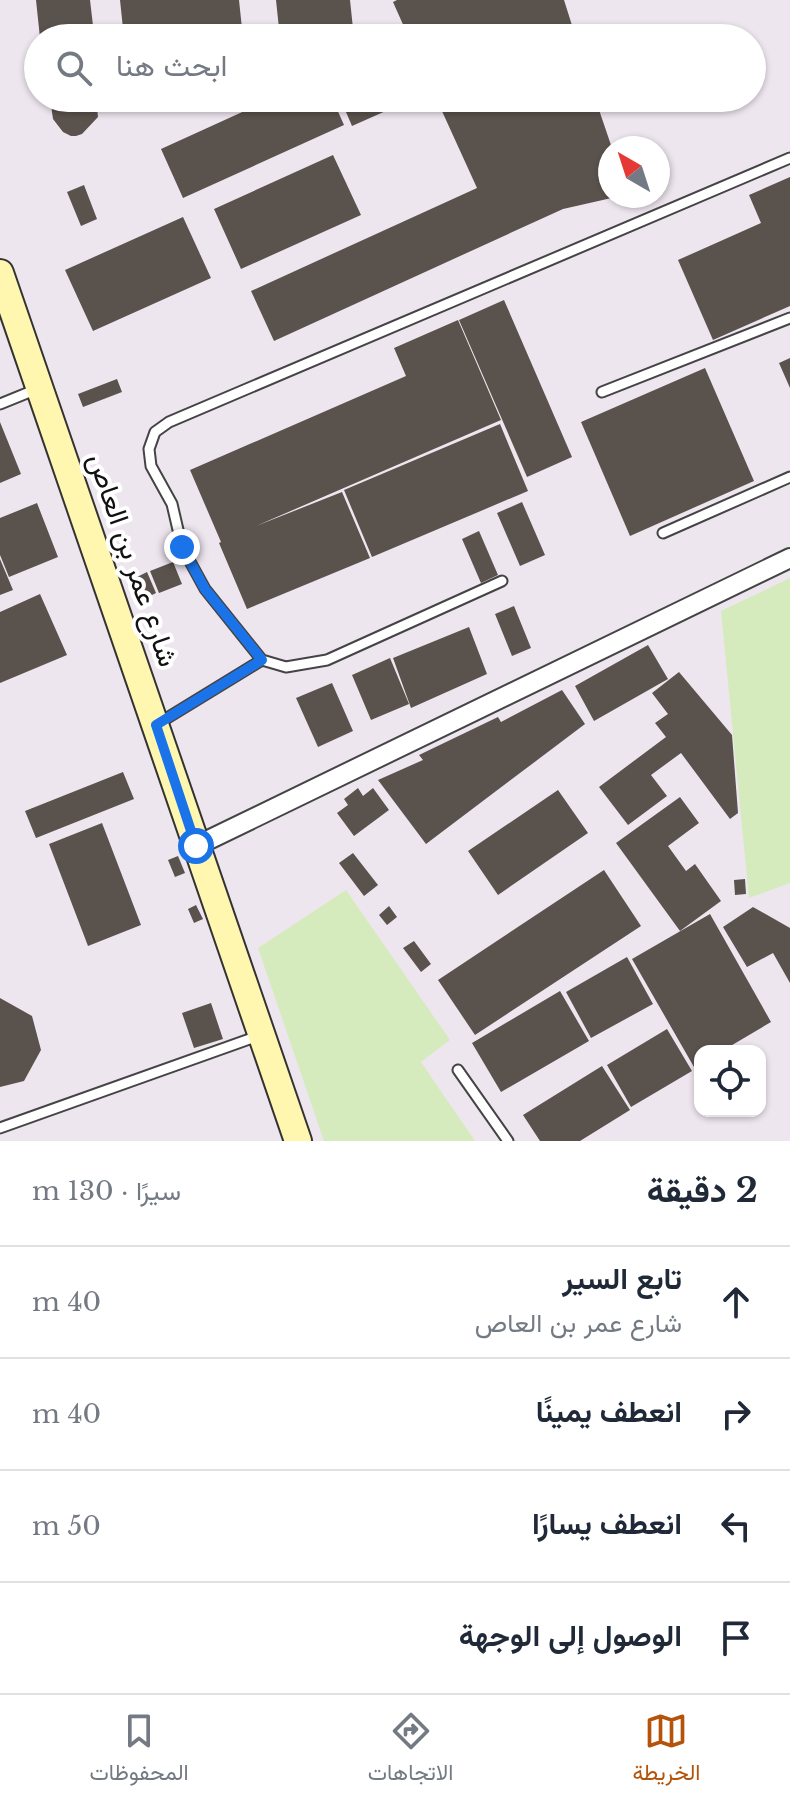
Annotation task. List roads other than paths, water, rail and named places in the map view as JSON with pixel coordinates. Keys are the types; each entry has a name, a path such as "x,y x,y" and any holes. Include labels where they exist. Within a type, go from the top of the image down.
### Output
{"street":[{"name":"شارع عمر بن العاص","path":"0,273 298,1141"},
{"path":"196,846 790,558"}],"lane":[{"path":"502,581 327,660 286,667 262,660 205,589 182,547 172,504 151,466 149,449 155,432 169,422 790,158"},
{"path":"602,392 790,318"},
{"path":"0,404 40,388"},
{"path":"663,533 790,477"},
{"path":"156,725 262,660"},
{"path":"0,1128 262,1035"},
{"path":"458,1070 508,1141"}]}
